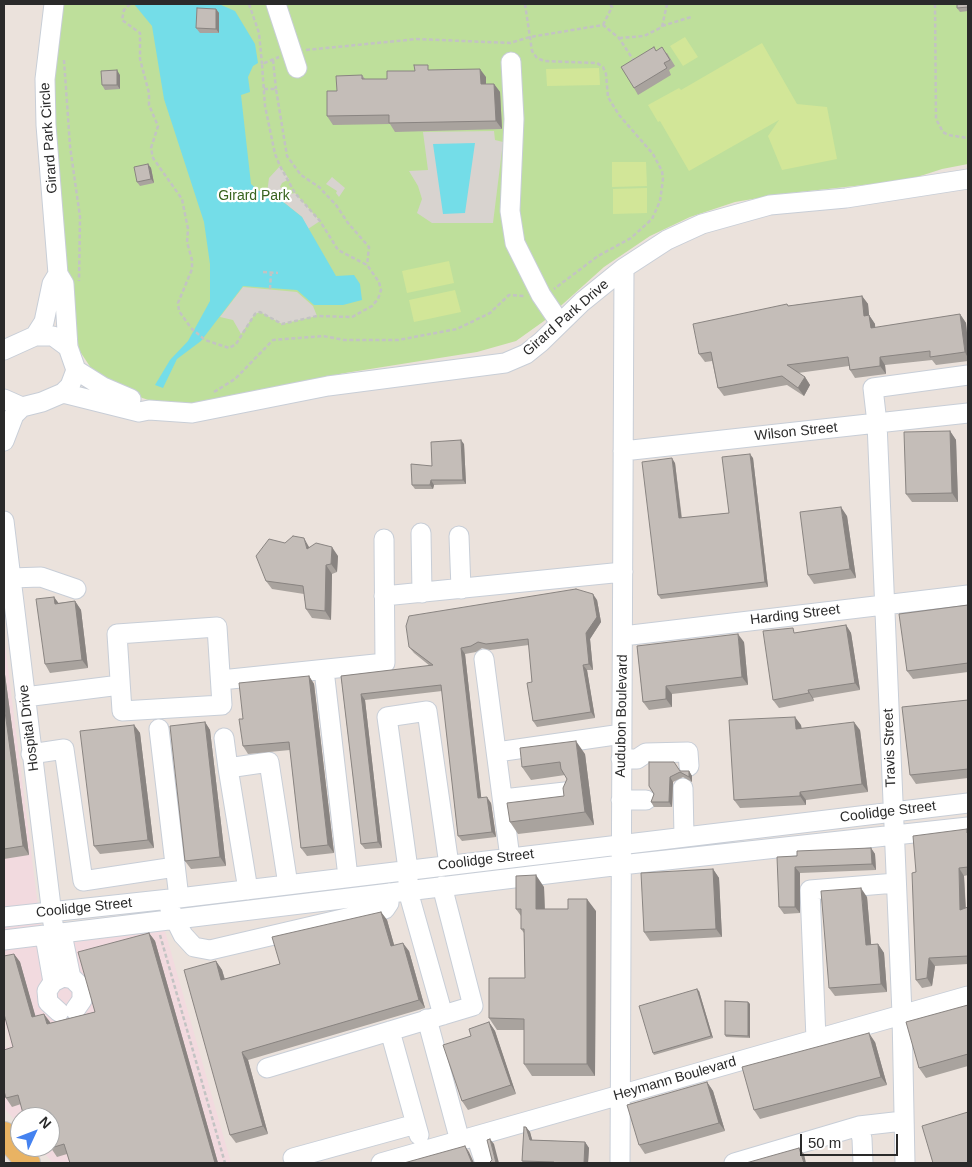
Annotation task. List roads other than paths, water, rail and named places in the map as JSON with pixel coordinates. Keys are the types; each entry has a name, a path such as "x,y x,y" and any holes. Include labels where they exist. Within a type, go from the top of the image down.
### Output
{"main road":[{"path":"4,1134 28,1163"}],"street":[{"name":"Girard Park Circle","path":"54,4 44,79 58,274 64,284 68,346 76,370"},
{"path":"276,4 287,60"},
{"path":"511,62 514,119 510,211 515,243 541,295 560,323"},
{"name":"Girard Park Drive","path":"63,392 140,412 149,410 179,414 201,413 328,386 504,363 526,354 624,268 666,240 702,224 770,205 846,198 968,179"},
{"name":"Audubon Boulevard","path":"620,1163 624,268"},
{"name":"Girard Park Circle","path":"35,336 44,322 52,284 58,274"},
{"path":"4,350 35,336 54,336 68,346"},
{"path":"4,440 14,415 22,408 63,392 70,386 76,370"},
{"name":"Girard Park Drive","path":"76,370 103,388 142,403 149,410"},
{"name":"Travis Street","path":"905,1163 902,1014 877,422 873,388 968,375"},
{"path":"4,400 22,408"},
{"name":"Wilson Street","path":"623,451 968,413"},
{"name":"Hospital Drive","path":"4,521 8,568 54,935 75,993"},
{"path":"421,534 422,593"},
{"path":"459,536 461,589"},
{"path":"221,680 386,663 384,538"},
{"path":"8,568 76,589"},
{"path":"384,596 623,572"},
{"name":"Harding Street","path":"623,636 968,594"},
{"path":"217,628 222,705 122,711 120,685 117,634 217,628"},
{"path":"484,658 510,858"},
{"path":"324,670 348,877"},
{"path":"25,697 120,685"},
{"path":"449,865 427,711 387,717 408,869 408,890 435,1017 468,1138 485,1163"},
{"path":"159,729 175,867 173,898 165,921 194,947 210,950 385,910 389,903 389,893"},
{"path":"496,752 622,734"},
{"path":"224,738 248,890"},
{"path":"31,754 64,749 83,881 175,867"},
{"path":"622,759 637,759 646,753 681,761"},
{"path":"228,768 269,762 288,885"},
{"path":"683,788 688,805 683,830"},
{"path":"502,799 565,792"},
{"path":"621,800 646,800"},
{"name":"Coolidge Street","path":"4,917 248,890 620,844 683,830 892,812 968,803"},
{"name":"Coolidge Street","path":"4,940 408,890 968,826"},
{"path":"816,1039 810,890 896,883"},
{"path":"267,1068 473,1006 442,886"},
{"name":"Heymann Boulevard","path":"382,1163 968,996"},
{"path":"390,1031 424,1151"},
{"path":"734,1163 859,1126 903,1121"},
{"path":"293,1158 416,1124"},
{"path":"859,1126 863,1163"}],"water":[{"path":"134,4 219,4 235,11 255,44 258,63 253,66 248,77 250,92 241,95 251,184 259,191 277,197 302,217 336,276 354,275 360,284 362,300 343,305 314,305 297,290 243,286 201,341 177,359 163,388 155,385 170,360 188,341 210,301 210,264 204,222 164,99 152,26"},
{"path":"475,143 465,213 443,214 433,144"}],"park label":[{"name":"Girard Park","path":"254,196"}]}
